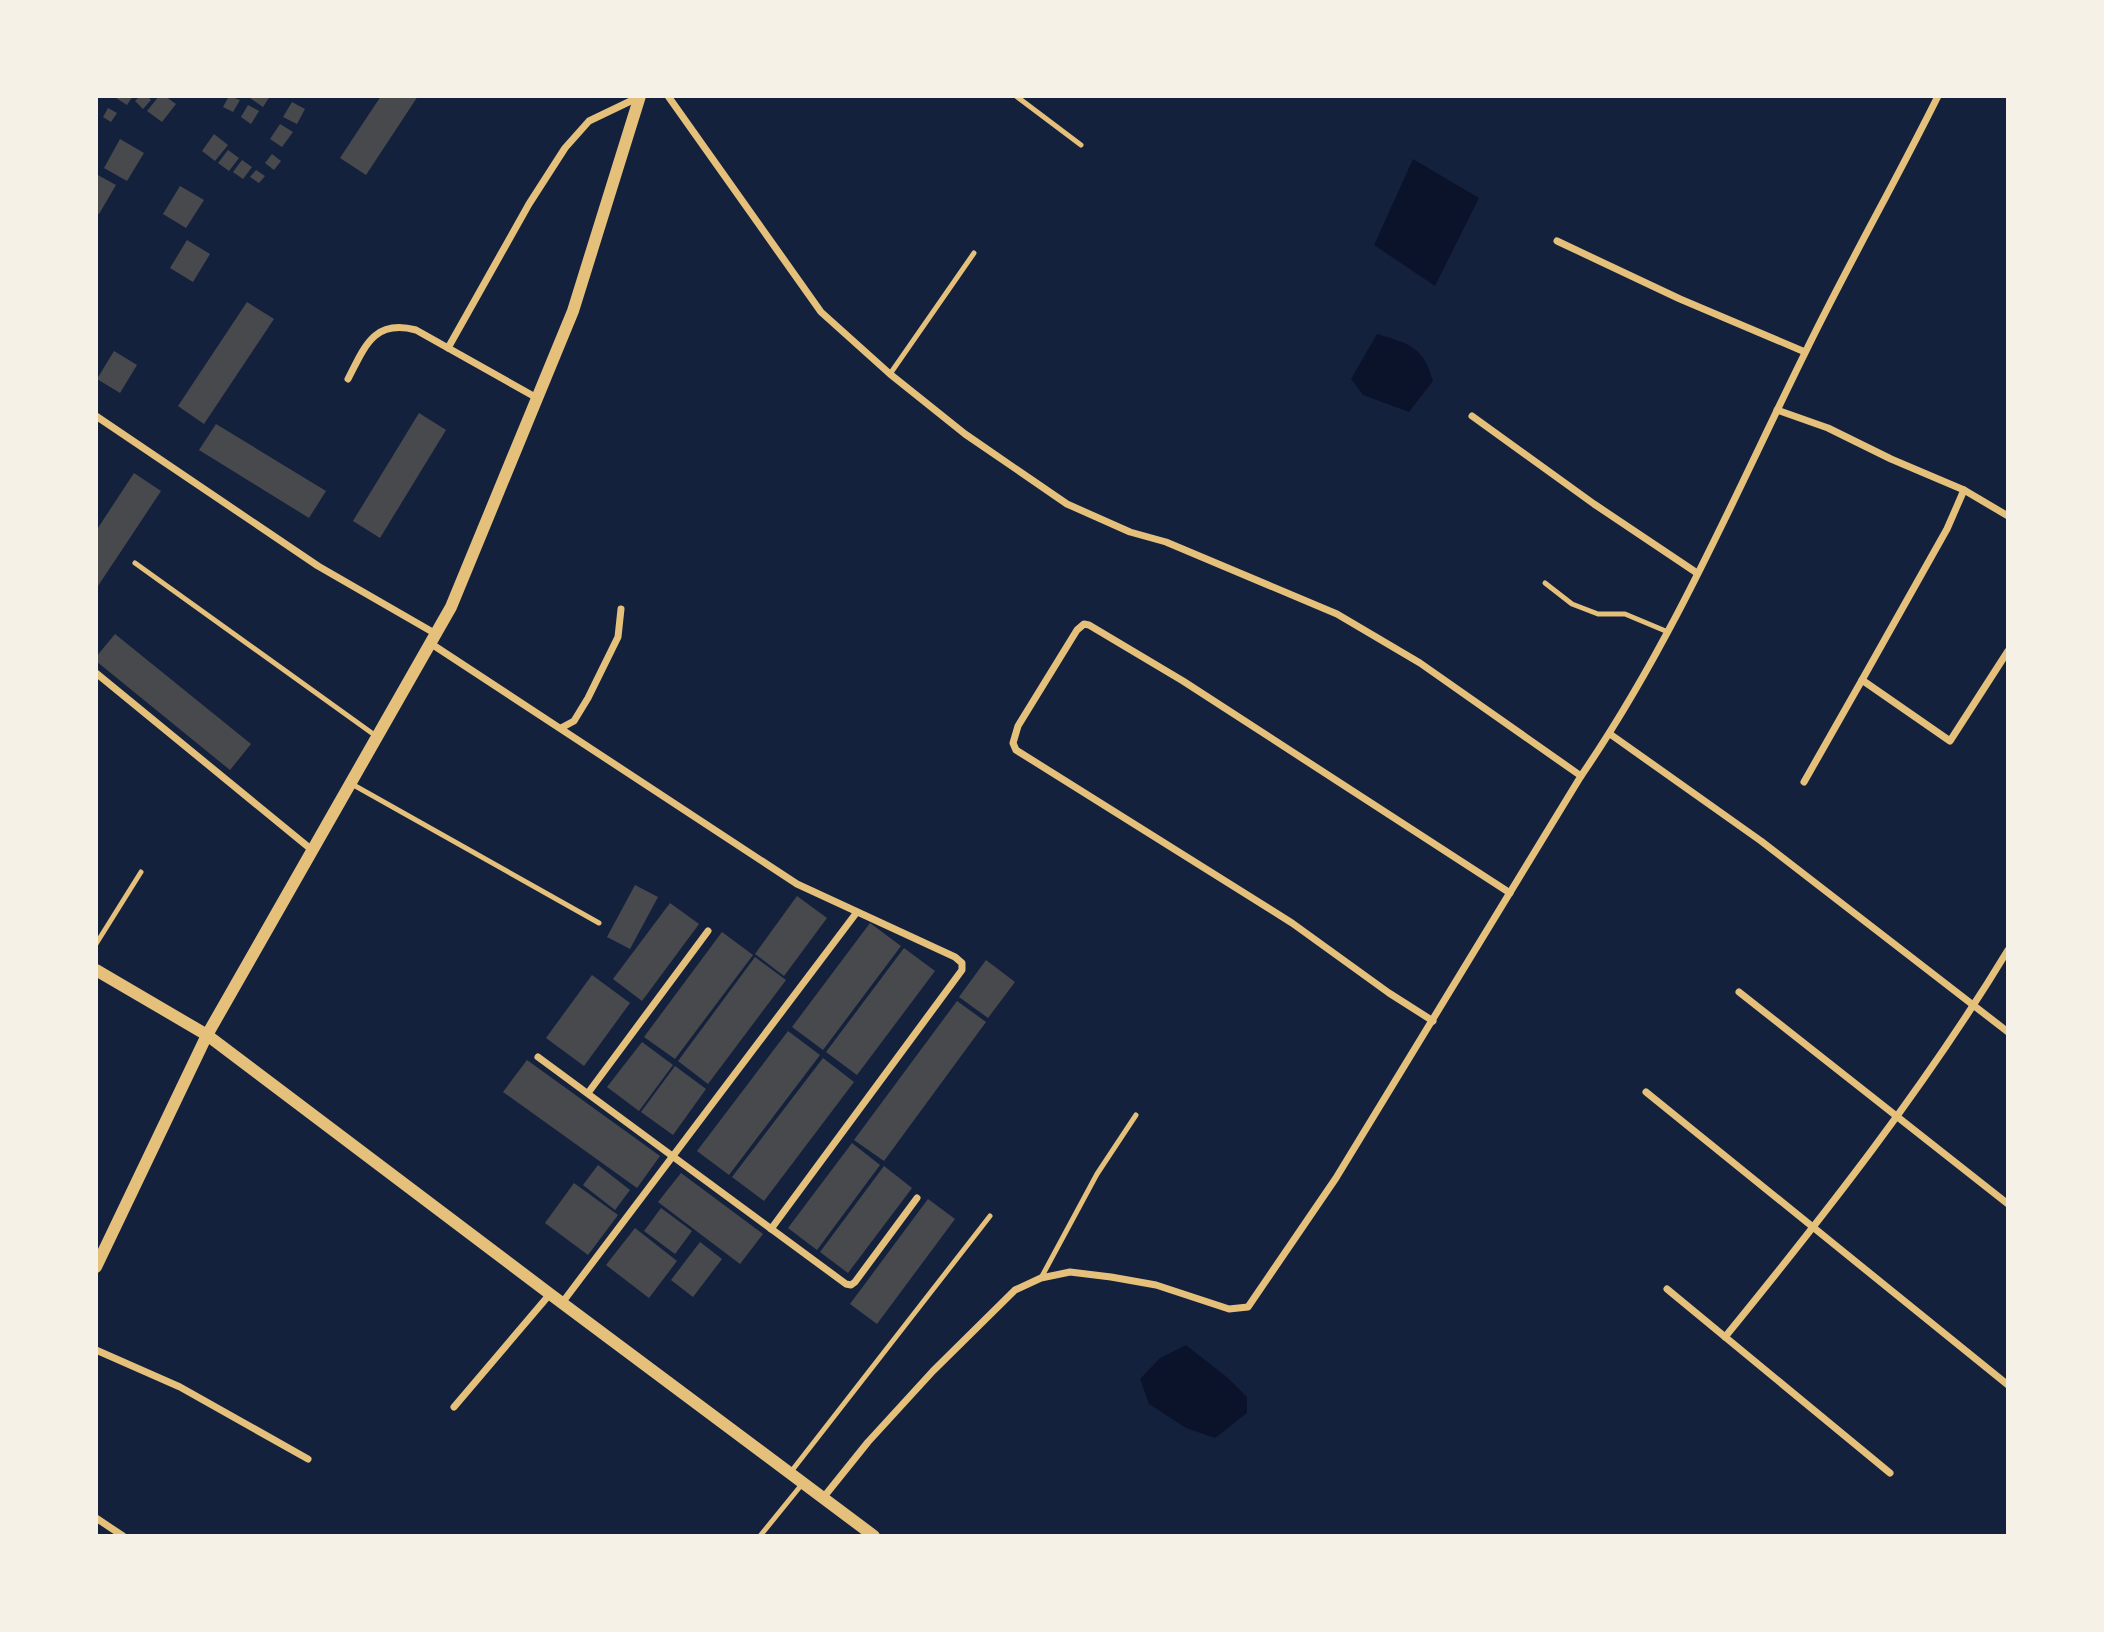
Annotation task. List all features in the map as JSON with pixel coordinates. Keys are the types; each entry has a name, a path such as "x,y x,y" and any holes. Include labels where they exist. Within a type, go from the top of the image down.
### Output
{"street":[{"path":"449,348 529,204 565,148 589,121 640,96"},
{"path":"96,1267 207,1035 451,607 573,311 640,96"},
{"path":"668,96 821,312 890,374 965,434 1067,504 1130,532 1166,542 1337,614 1420,663 1581,776"},
{"path":"823,1498 868,1442 933,1371 1014,1290 1041,1278 1070,1272 1156,1285 1229,1309 1248,1307 1336,1178 1581,776 1610,734 1668,632 1805,352 1938,96"},
{"path":"1557,241 1680,299 1805,352"},
{"path":"348,379 364,349 376,334 398,325 416,330 537,398"},
{"path":"1777,410 1829,428 1891,459 1965,490 2008,516"},
{"path":"96,416 318,566 433,638 561,728 797,884 955,957 962,963 962,970 771,1229"},
{"path":"1472,416 1594,504 1698,573"},
{"path":"1804,782 1947,529 1965,490"},
{"path":"561,728 574,721 588,698 618,637 621,609"},
{"path":"1433,1021 1389,993 1292,923 1016,750 1013,743 1018,726 1077,630 1089,625 1183,681 1510,893"},
{"path":"1862,680 1951,741 2008,650"},
{"path":"96,673 312,850"},
{"path":"1610,734 1761,841 2008,1032"},
{"path":"562,1303 857,912"},
{"path":"588,1093 708,931"},
{"path":"1725,1337 1814,1227 1897,1117 1974,1006 2008,950"},
{"path":"96,970 207,1035 874,1536"},
{"path":"1739,992 2008,1204"},
{"path":"538,1057 846,1284 855,1283 917,1198"},
{"path":"1646,1092 2008,1385"},
{"path":"1667,1289 1890,1473"},
{"path":"454,1407 550,1294"},
{"path":"96,1350 180,1387 308,1459"},
{"path":"96,1518 123,1536"}],"lane":[{"path":"1016,96 1081,145"},
{"path":"890,374 974,253"},
{"path":"135,563 376,736"},
{"path":"1545,583 1572,604 1598,614 1625,614 1668,632"},
{"path":"350,783 598,923"},
{"path":"96,944 141,872"},
{"path":"1041,1278 1097,1174 1136,1115"},
{"path":"790,1473 990,1216"},
{"path":"760,1536 803,1483"}],"water":[{"path":"1413,159 1479,198 1435,286 1374,245"},
{"path":"1377,334 1414,348 1429,369 1433,381 1409,412 1363,395 1351,379"},
{"path":"1186,1345 1228,1378 1247,1397 1247,1413 1215,1438 1186,1428 1149,1404 1140,1379 1160,1358"}],"building":[{"path":"113,96 133,96 127,105"},
{"path":"140,96 147,96 151,100 143,109 135,101"},
{"path":"159,96 165,96 176,104 162,122 147,111"},
{"path":"229,96 240,100 233,112 223,107"},
{"path":"270,96 263,107 250,98"},
{"path":"381,96 418,96 366,175 340,158"},
{"path":"292,102 305,109 297,124 283,117"},
{"path":"248,105 259,111 251,124 241,117"},
{"path":"108,108 117,113 111,122 103,117"},
{"path":"280,124 293,132 282,147 270,139"},
{"path":"214,134 228,145 215,161 202,151"},
{"path":"120,139 144,153 127,181 104,168"},
{"path":"228,150 239,158 229,171 218,163"},
{"path":"272,154 281,161 274,170 265,163"},
{"path":"242,160 252,167 243,179 233,172"},
{"path":"256,170 265,176 259,183 250,177"},
{"path":"96,174 116,185 99,214 96,212"},
{"path":"180,186 204,200 186,228 163,214"},
{"path":"187,240 210,254 193,282 170,268"},
{"path":"247,302 274,319 204,424 178,406"},
{"path":"114,351 137,365 120,393 97,379"},
{"path":"419,413 446,430 380,538 353,521"},
{"path":"216,424 326,491 309,518 199,450"},
{"path":"134,473 161,491 96,589 96,531"},
{"path":"115,634 251,744 230,770 96,661 96,657"},
{"path":"635,885 658,897 630,949 607,937"},
{"path":"797,896 827,918 784,976 755,954"},
{"path":"670,903 699,924 642,1001 613,979"},
{"path":"870,923 901,946 823,1050 792,1027"},
{"path":"722,932 753,955 675,1059 644,1037"},
{"path":"904,948 935,971 857,1075 826,1052"},
{"path":"755,957 786,980 708,1084 678,1061"},
{"path":"986,960 1015,982 988,1018 959,997"},
{"path":"592,975 630,1003 584,1066 546,1038"},
{"path":"957,1001 986,1022 884,1161 854,1140"},
{"path":"788,1031 820,1055 729,1175 697,1151"},
{"path":"642,1042 673,1065 639,1111 607,1087"},
{"path":"823,1058 854,1082 764,1201 732,1177"},
{"path":"527,1060 660,1156 637,1188 503,1092"},
{"path":"675,1066 706,1089 673,1135 641,1112"},
{"path":"852,1143 880,1165 817,1250 788,1228"},
{"path":"598,1165 630,1190 615,1210 583,1185"},
{"path":"884,1166 912,1188 848,1273 820,1252"},
{"path":"681,1173 763,1234 740,1264 658,1202"},
{"path":"574,1183 618,1215 588,1255 545,1223"},
{"path":"928,1199 955,1219 877,1324 850,1304"},
{"path":"661,1208 692,1231 675,1254 644,1231"},
{"path":"635,1228 677,1261 649,1298 606,1265"},
{"path":"700,1242 722,1259 693,1297 671,1280"}]}
